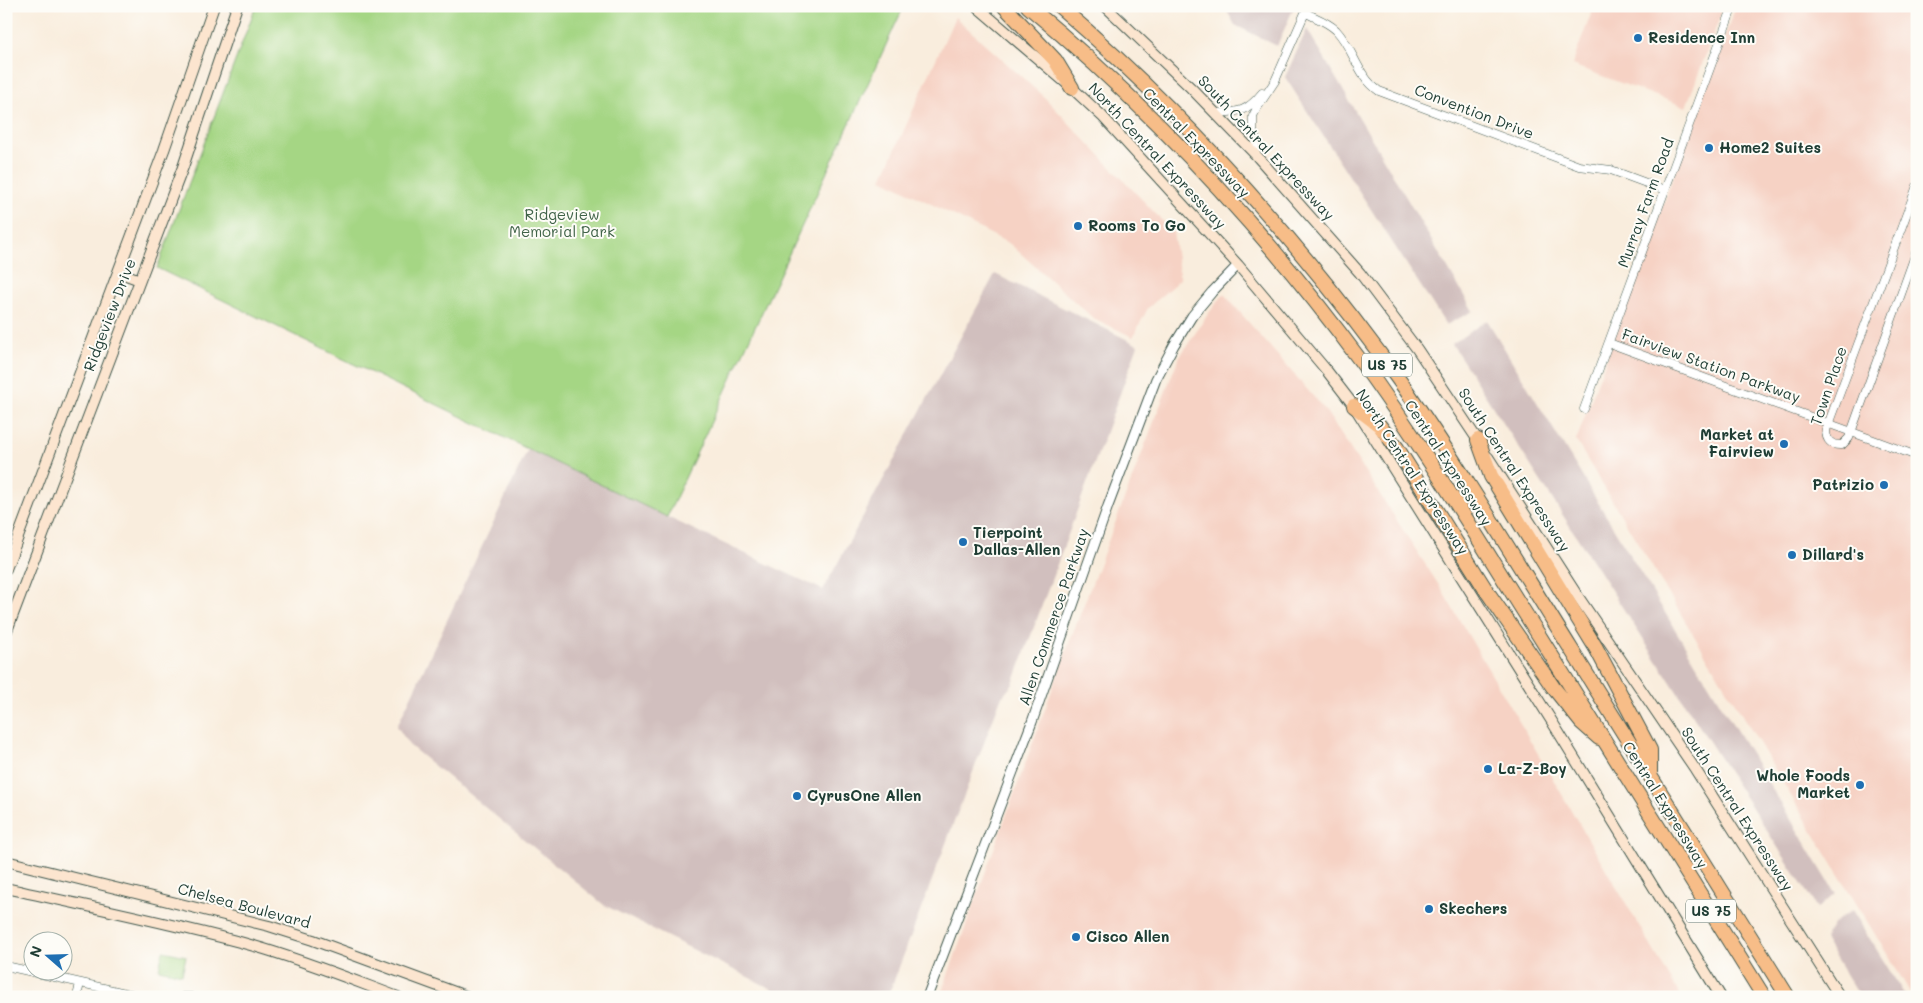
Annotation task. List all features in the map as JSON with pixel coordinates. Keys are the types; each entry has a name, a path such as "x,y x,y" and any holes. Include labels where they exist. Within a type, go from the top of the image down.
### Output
{"highway":[{"path":"1004,6 1054,60 1072,88"},
{"name":"Central Expressway","path":"1028,6 1132,100 1193,162 1272,249 1324,314 1393,407 1442,480 1612,750 1764,997"},
{"name":"Central Expressway","path":"1059,6 1135,76 1219,160 1297,248 1353,318 1438,437 1788,997"},
{"path":"1354,406 1379,425 1397,448 1486,590 1553,687 1581,722 1612,750"},
{"path":"1478,440 1491,476 1596,648 1650,750 1650,775"}],"main road":[{"name":"Ridgeview Drive","path":"6,569 164,150 214,6"},
{"name":"Ridgeview Drive","path":"6,633 183,167 237,6"},
{"name":"North Central Expressway","path":"976,6 1072,88 1134,151 1238,265 1324,367 1354,406 1542,704 1721,997"},
{"name":"South Central Expressway","path":"1105,6 1216,113 1255,154 1360,273 1417,350 1478,440 1575,592 1695,769 1840,997"},
{"path":"118,272 140,280"},
{"name":"Chelsea Boulevard","path":"6,860 268,926 313,940 457,995 468,997"},
{"path":"6,888 128,914 256,947 398,997"}],"street":[{"name":"Murray Farm Road","path":"1584,409 1733,6"},
{"path":"1255,154 1256,140 1253,131 1253,116 1256,108 1275,81 1307,10"},
{"name":"Convention Drive","path":"1307,10 1338,31 1365,79 1378,91 1579,166 1611,170 1665,190"},
{"path":"1216,113 1240,111 1246,108 1258,98 1279,72"},
{"name":"Town Place","path":"1850,432 1846,442 1842,445 1831,444 1826,435 1917,186"},
{"path":"1850,432 1917,250"},
{"name":"Allen Commerce Parkway","path":"927,997 1032,722 1108,506 1156,379 1174,344 1192,316 1238,265"},
{"name":"Fairview Station Parkway","path":"1609,343 1917,456"},
{"path":"6,966 143,997"},
{"path":"77,997 80,982"},
{"path":"184,997 191,997"}],"shaded area":[{"path":"1224,6 1294,7 1277,46 1235,25"},
{"path":"1594,6 1724,6 1686,107 1572,65"},
{"path":"1736,6 1917,6 1917,997 1913,997 1576,441"},
{"path":"955,17 1045,98 1173,232 1180,279 1148,308 1133,337 1093,318 1010,244 882,179"},
{"path":"1307,29 1473,311 1446,325 1285,77"},
{"path":"995,274 1138,345 1013,684 1001,698 890,991 875,997 788,997 604,905 409,745 397,726 528,449 823,590"},
{"path":"1224,294 1325,410 1440,587 1681,997 940,997 1068,646 1178,359 1208,314"},
{"path":"1487,320 1836,894 1817,908 1452,344"},
{"path":"1852,910 1906,997 1859,997 1824,939 1834,923"}],"green space":[{"name":"Ridgeview Memorial Park","path":"256,6 904,6 667,517 157,268"},
{"path":"163,951 186,956 182,974 159,969"}],"place":[{"name":"Residence Inn","path":"1638,38"},
{"name":"Home2 Suites","path":"1709,148"},
{"name":"Rooms To Go","path":"1078,226"},
{"name":"Market at Fairview","path":"1784,444"},
{"name":"Patrizio","path":"1884,485"},
{"name":"Tierpoint Dallas-Allen","path":"963,542"},
{"name":"Dillard's","path":"1792,555"},
{"name":"La-Z-Boy","path":"1488,769"},
{"name":"Whole Foods Market","path":"1860,785"},
{"name":"CyrusOne Allen","path":"797,796"},
{"name":"Skechers","path":"1429,909"},
{"name":"Cisco Allen","path":"1076,937"}]}
